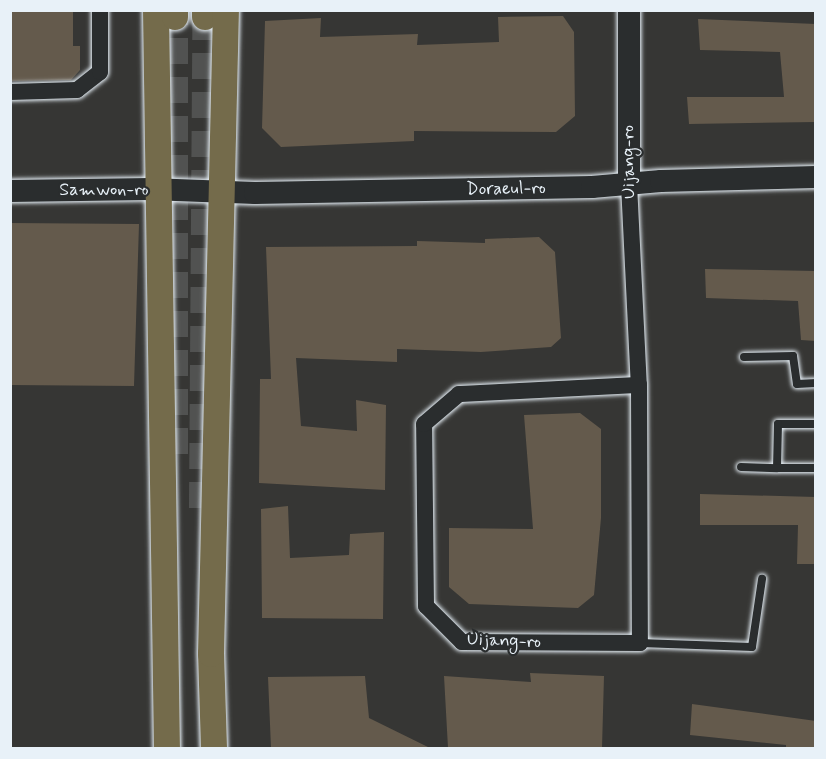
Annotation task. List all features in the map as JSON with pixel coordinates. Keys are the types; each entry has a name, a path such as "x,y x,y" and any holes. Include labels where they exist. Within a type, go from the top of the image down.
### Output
{"main road":[{"name":"Uijang-ro","path":"629,10 629,184"},
{"path":"167,748 159,191 169,13"},
{"path":"212,13 208,192 211,654 214,748"},
{"name":"Doraeul-ro","path":"208,192 592,188 629,184 816,177"},
{"name":"Samwon-ro","path":"10,191 208,192"}],"street":[{"path":"10,92 77,90 100,72 100,10"},
{"name":"Uijang-ro","path":"629,184 639,385 640,643 462,642 426,606 424,424 459,394 639,385"}],"lane":[{"path":"744,357 794,356 797,384 816,383"},
{"path":"777,468 778,423 816,424"},
{"path":"741,467 816,468"},
{"path":"640,643 752,647 762,579"}],"building":[{"path":"10,10 73,10 73,46 80,46 80,70 71,80 10,81"},
{"path":"563,16 574,32 575,116 556,132 414,131 414,141 281,147 262,128 265,21 321,18 320,37 418,34 417,45 499,42 498,17"},
{"path":"698,19 816,24 816,122 689,124 687,97 784,97 780,52 700,50"},
{"path":"10,223 139,224 134,386 10,385"},
{"path":"539,237 555,252 561,338 551,347 481,352 397,349 397,362 296,358 301,426 357,431 356,400 386,405 385,490 259,483 260,379 271,379 266,247 417,246 417,241 485,243 485,239"},
{"path":"705,269 816,271 816,341 801,340 798,301 706,298"},
{"path":"580,413 601,429 601,518 594,595 578,608 469,604 449,587 449,528 533,529 524,415"},
{"path":"700,494 816,497 816,564 797,564 798,525 700,525"},
{"path":"288,506 290,558 349,555 350,534 384,532 383,619 262,618 261,509"},
{"path":"530,673 604,676 602,748 448,748 444,676 531,682"},
{"path":"365,676 369,718 430,748 271,748 268,677"},
{"path":"692,704 816,721 816,748 786,748 786,745 690,735"}],"tunnel":[{"path":"175,17 175,454"},
{"path":"202,508 205,17"}]}
